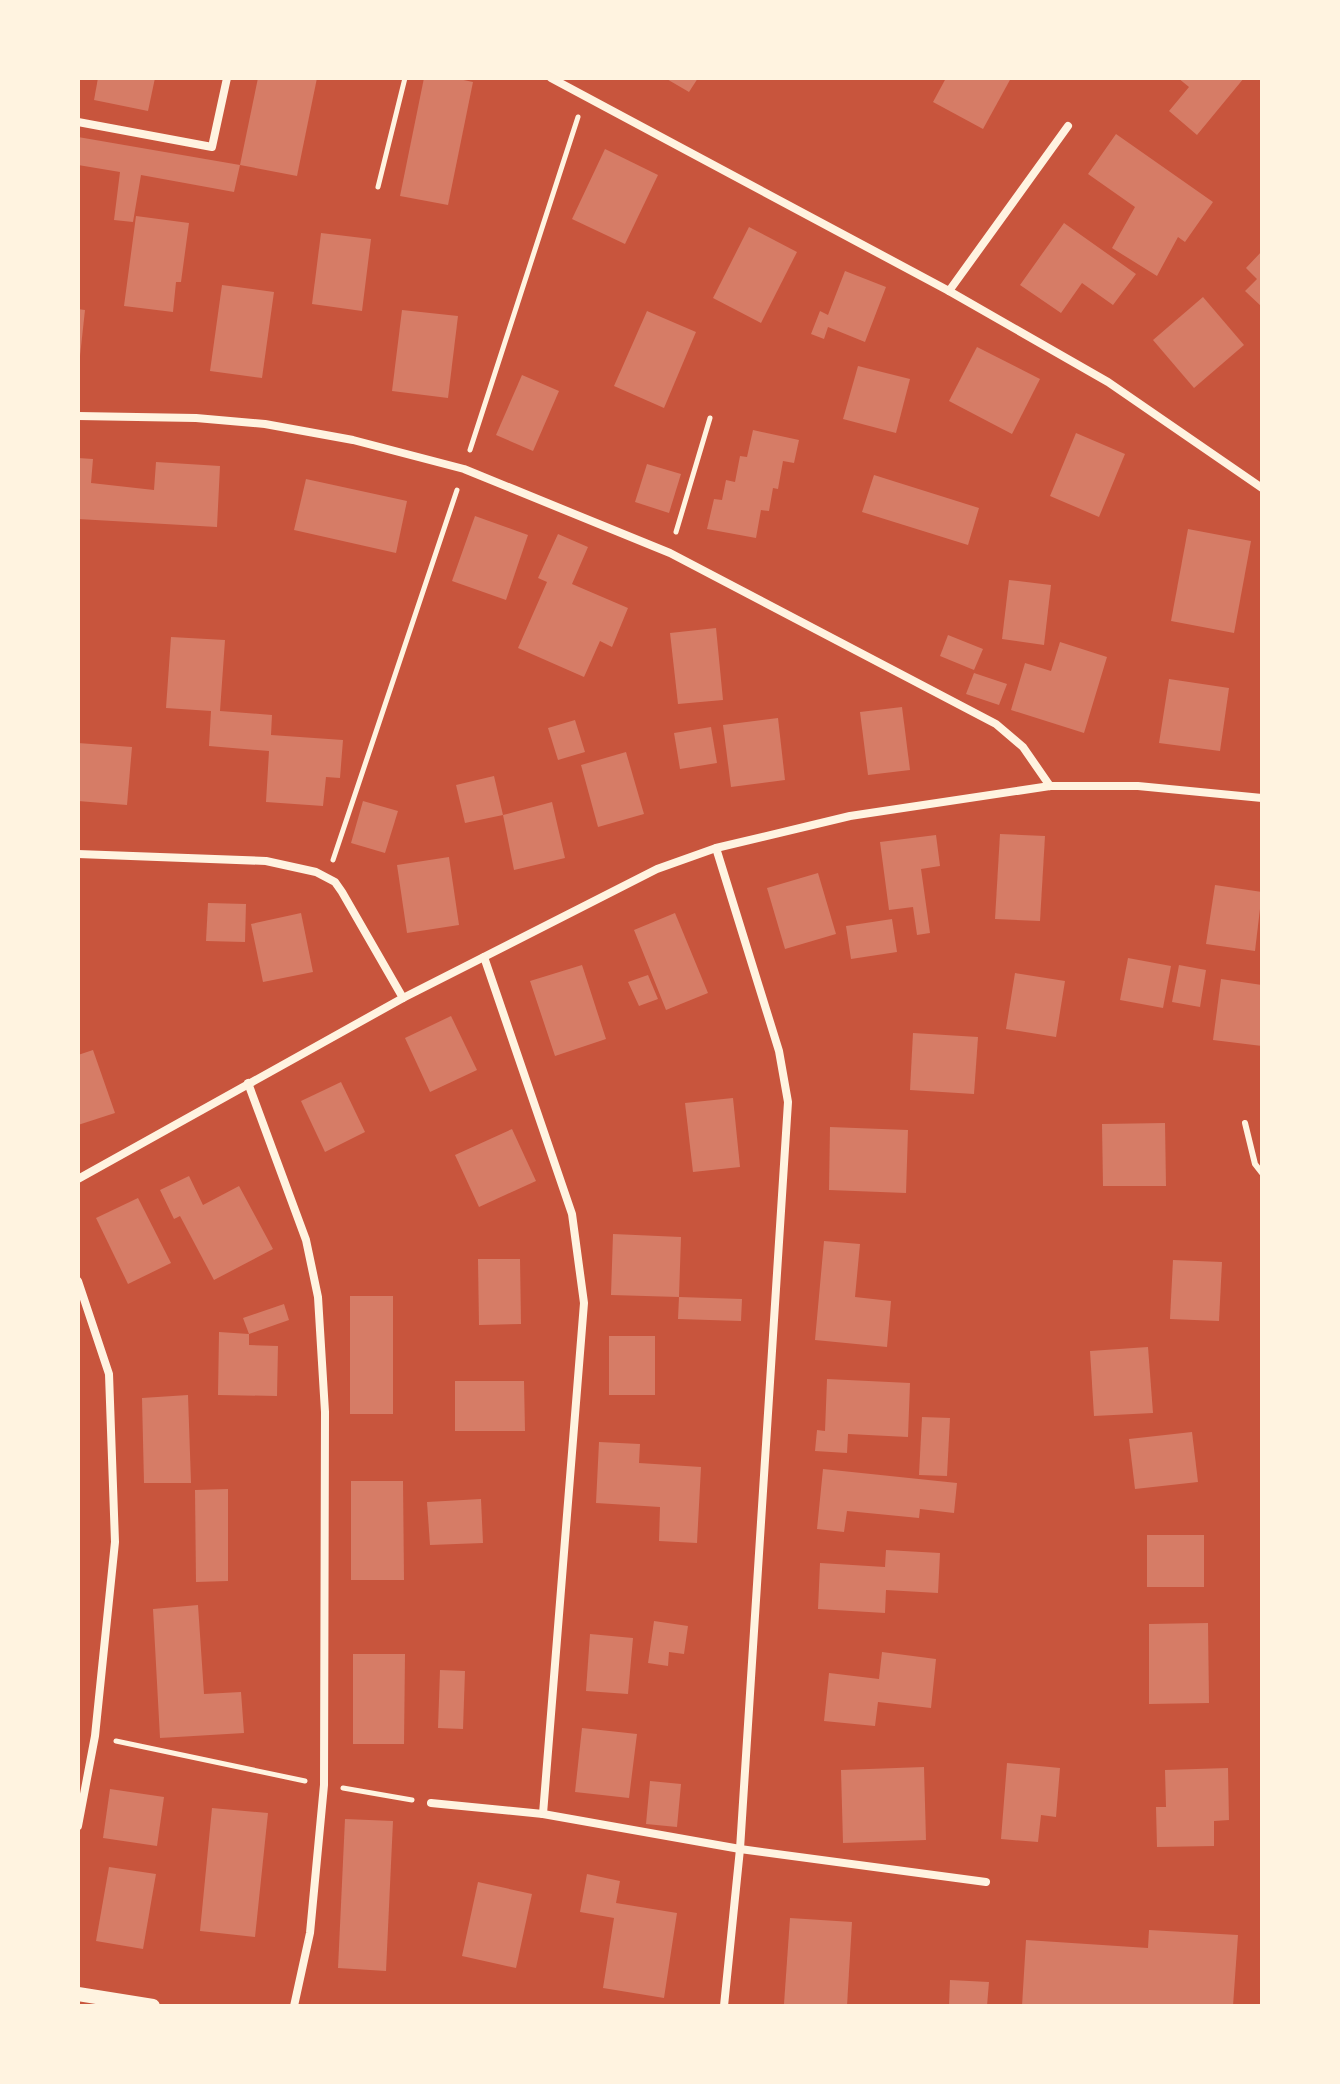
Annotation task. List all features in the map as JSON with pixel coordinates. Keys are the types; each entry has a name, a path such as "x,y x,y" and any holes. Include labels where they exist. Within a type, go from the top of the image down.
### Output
{"street":[{"path":"78,122 212,147 227,78"},
{"path":"551,78 949,291 1108,382 1262,488"},
{"path":"949,291 1068,126"},
{"path":"78,416 196,418 265,424 353,440 464,469 670,553 996,724 1023,747 1050,786"},
{"path":"78,1179 403,998 657,869 716,848 850,816 1050,786 1138,786 1262,798"},
{"path":"716,848 779,1051 788,1102 740,1849 724,2006"},
{"path":"78,854 266,861 299,866 328,877 342,892 403,998"},
{"path":"484,957 572,1214 584,1303 543,1814"},
{"path":"248,1083 306,1240 318,1297 325,1412 324,1785 310,1933 294,2006"},
{"path":"78,1281 109,1374 115,1542 95,1736 78,1826"},
{"path":"431,1803 543,1814 740,1849 986,1882"},
{"path":"78,1994 153,2006"}],"lane":[{"path":"1245,1123 1255,1164 1262,1173"}],"path":[{"path":"378,187 405,78"},
{"path":"670,553 710,418"},
{"path":"95,1736 324,1785 431,1803"}],"building":[{"path":"98,78 155,78 148,111 94,100"},
{"path":"258,78 317,78 297,176 240,165"},
{"path":"424,78 454,78 473,82 448,205 400,196"},
{"path":"665,78 698,78 689,92"},
{"path":"946,78 1011,78 983,129 933,102"},
{"path":"1178,78 1244,78 1197,135 1169,111 1189,87"},
{"path":"1116,134 1213,202 1185,242 1178,237 1157,276 1112,248 1135,207 1088,174"},
{"path":"78,137 240,165 234,192 141,175 133,222 114,220 120,172 78,165"},
{"path":"605,149 658,175 625,244 572,219"},
{"path":"136,216 189,223 181,282 176,282 173,312 124,306"},
{"path":"1064,223 1136,274 1113,305 1082,283 1061,313 1020,285"},
{"path":"749,227 797,252 761,323 713,298"},
{"path":"321,233 371,239 362,311 312,304"},
{"path":"1262,251 1262,307 1245,291 1257,279 1246,268"},
{"path":"845,271 886,287 865,342 828,327 824,339 811,334 820,311 828,315"},
{"path":"222,285 274,292 262,378 210,371"},
{"path":"1203,297 1244,345 1194,388 1153,340"},
{"path":"78,309 85,310 80,356 78,356"},
{"path":"402,310 458,316 448,398 392,391"},
{"path":"647,311 696,332 664,408 614,386"},
{"path":"977,347 1040,379 1012,434 949,401"},
{"path":"858,366 910,379 896,433 843,419"},
{"path":"522,375 559,391 533,451 496,435"},
{"path":"753,430 799,440 794,463 783,461 778,489 773,488 769,511 761,510 756,538 707,529 714,499 722,500 726,480 735,482 740,456 747,457"},
{"path":"1076,433 1125,454 1099,517 1050,496"},
{"path":"78,458 93,459 91,483 154,490 156,462 220,466 217,527 78,519"},
{"path":"647,464 681,474 669,513 635,502"},
{"path":"874,475 979,508 968,545 862,512"},
{"path":"306,479 407,501 396,553 294,530"},
{"path":"475,516 528,535 506,600 452,581"},
{"path":"1188,529 1251,541 1234,633 1171,621"},
{"path":"558,534 588,547 572,584 628,608 612,647 600,641 584,677 518,648 547,582 538,578"},
{"path":"1009,580 1051,585 1044,645 1002,639"},
{"path":"716,628 723,700 678,704 670,633"},
{"path":"948,635 983,649 974,670 940,656"},
{"path":"171,637 225,640 220,711 272,715 271,735 343,740 340,778 326,777 323,806 266,802 269,751 209,746 211,711 166,708"},
{"path":"1060,642 1107,657 1084,733 1011,710 1025,663 1051,671"},
{"path":"974,673 1007,684 999,705 966,694"},
{"path":"1169,679 1229,688 1220,751 1159,743"},
{"path":"902,707 910,770 868,775 860,712"},
{"path":"778,718 785,780 731,787 723,725"},
{"path":"575,720 585,752 558,760 548,728"},
{"path":"711,727 717,763 680,769 674,733"},
{"path":"78,743 132,747 127,805 78,801"},
{"path":"626,752 644,814 598,827 581,765"},
{"path":"494,776 503,815 465,823 456,785"},
{"path":"363,801 398,811 385,853 351,843"},
{"path":"552,802 565,858 514,870 503,815"},
{"path":"1000,834 1045,836 1040,921 995,919"},
{"path":"936,835 940,866 921,869 930,933 917,935 913,907 889,910 880,842"},
{"path":"449,857 459,925 407,933 397,865"},
{"path":"818,873 836,934 785,949 767,888"},
{"path":"1215,885 1262,892 1255,951 1206,944"},
{"path":"208,903 246,904 245,942 206,941"},
{"path":"301,913 313,972 263,982 251,924"},
{"path":"675,913 708,993 666,1010 634,930"},
{"path":"892,919 897,952 851,959 846,926"},
{"path":"1128,958 1171,966 1163,1008 1120,1000"},
{"path":"582,965 606,1039 555,1056 530,981"},
{"path":"1179,965 1206,970 1200,1007 1172,1002"},
{"path":"1015,973 1065,981 1056,1037 1006,1029"},
{"path":"648,975 658,999 639,1006 628,982"},
{"path":"1221,979 1262,985 1262,1046 1213,1040"},
{"path":"451,1016 477,1070 430,1092 405,1038"},
{"path":"913,1033 978,1037 974,1094 910,1090"},
{"path":"93,1050 115,1113 78,1125 78,1055"},
{"path":"341,1082 365,1132 325,1152 301,1101"},
{"path":"733,1098 740,1167 693,1172 685,1103"},
{"path":"1165,1123 1166,1186 1103,1186 1102,1124"},
{"path":"830,1127 908,1130 906,1193 829,1190"},
{"path":"512,1129 536,1181 479,1207 455,1155"},
{"path":"189,1176 203,1205 239,1186 273,1249 214,1280 180,1216 174,1219 160,1190"},
{"path":"138,1198 171,1263 128,1284 96,1218"},
{"path":"613,1234 681,1237 679,1297 611,1295"},
{"path":"824,1241 860,1244 855,1297 891,1301 887,1347 815,1340"},
{"path":"478,1259 520,1259 521,1324 479,1325"},
{"path":"1173,1260 1222,1262 1219,1321 1170,1319"},
{"path":"350,1296 393,1296 393,1414 350,1414"},
{"path":"679,1297 742,1299 741,1321 678,1319"},
{"path":"284,1304 289,1320 249,1334 243,1318"},
{"path":"219,1332 249,1334 249,1345 278,1346 277,1396 218,1395"},
{"path":"609,1336 655,1336 655,1395 609,1395"},
{"path":"1148,1347 1153,1413 1094,1416 1090,1351"},
{"path":"827,1379 910,1383 908,1437 848,1434 847,1453 815,1451 817,1430 825,1431"},
{"path":"455,1381 524,1381 525,1431 455,1431"},
{"path":"188,1395 191,1483 144,1483 142,1398"},
{"path":"922,1417 950,1418 947,1476 919,1475"},
{"path":"1192,1432 1198,1482 1135,1489 1129,1439"},
{"path":"599,1442 640,1444 639,1463 701,1467 697,1543 659,1541 660,1507 596,1503"},
{"path":"823,1469 957,1483 954,1513 920,1509 919,1518 847,1511 844,1532 817,1529"},
{"path":"351,1481 403,1481 404,1580 351,1580"},
{"path":"228,1489 228,1581 196,1582 195,1490"},
{"path":"481,1499 483,1543 430,1545 427,1502"},
{"path":"1147,1535 1204,1535 1204,1587 1147,1587"},
{"path":"886,1550 940,1553 938,1593 886,1590 885,1613 818,1609 820,1563 885,1567"},
{"path":"198,1605 204,1694 241,1692 244,1733 160,1738 153,1609"},
{"path":"654,1621 688,1626 684,1654 669,1652 668,1666 648,1663"},
{"path":"1208,1623 1209,1703 1149,1704 1149,1624"},
{"path":"590,1634 633,1638 628,1694 586,1691"},
{"path":"882,1652 936,1659 931,1708 878,1702 875,1726 824,1721 829,1673 879,1679"},
{"path":"353,1654 405,1654 404,1744 353,1744"},
{"path":"440,1670 465,1671 463,1729 438,1728"},
{"path":"582,1728 637,1734 629,1798 575,1792"},
{"path":"1007,1763 1060,1768 1056,1817 1041,1815 1038,1842 1001,1839"},
{"path":"924,1767 926,1840 843,1843 841,1770"},
{"path":"1228,1768 1229,1820 1214,1821 1214,1846 1157,1847 1156,1807 1166,1807 1165,1770"},
{"path":"650,1781 681,1784 677,1827 646,1824"},
{"path":"110,1789 164,1797 157,1846 103,1838"},
{"path":"212,1808 268,1813 255,1937 200,1931"},
{"path":"345,1819 393,1821 386,1971 338,1968"},
{"path":"109,1867 156,1874 143,1949 96,1941"},
{"path":"587,1874 620,1881 616,1903 677,1913 664,1998 603,1988 614,1918 580,1912"},
{"path":"478,1882 532,1894 516,1968 462,1956"},
{"path":"790,1918 852,1922 847,2006 784,2004"},
{"path":"1149,1930 1238,1935 1233,2006 1022,2006 1026,1940 1148,1948"},
{"path":"950,1980 989,1982 987,2006 949,2006"}]}
